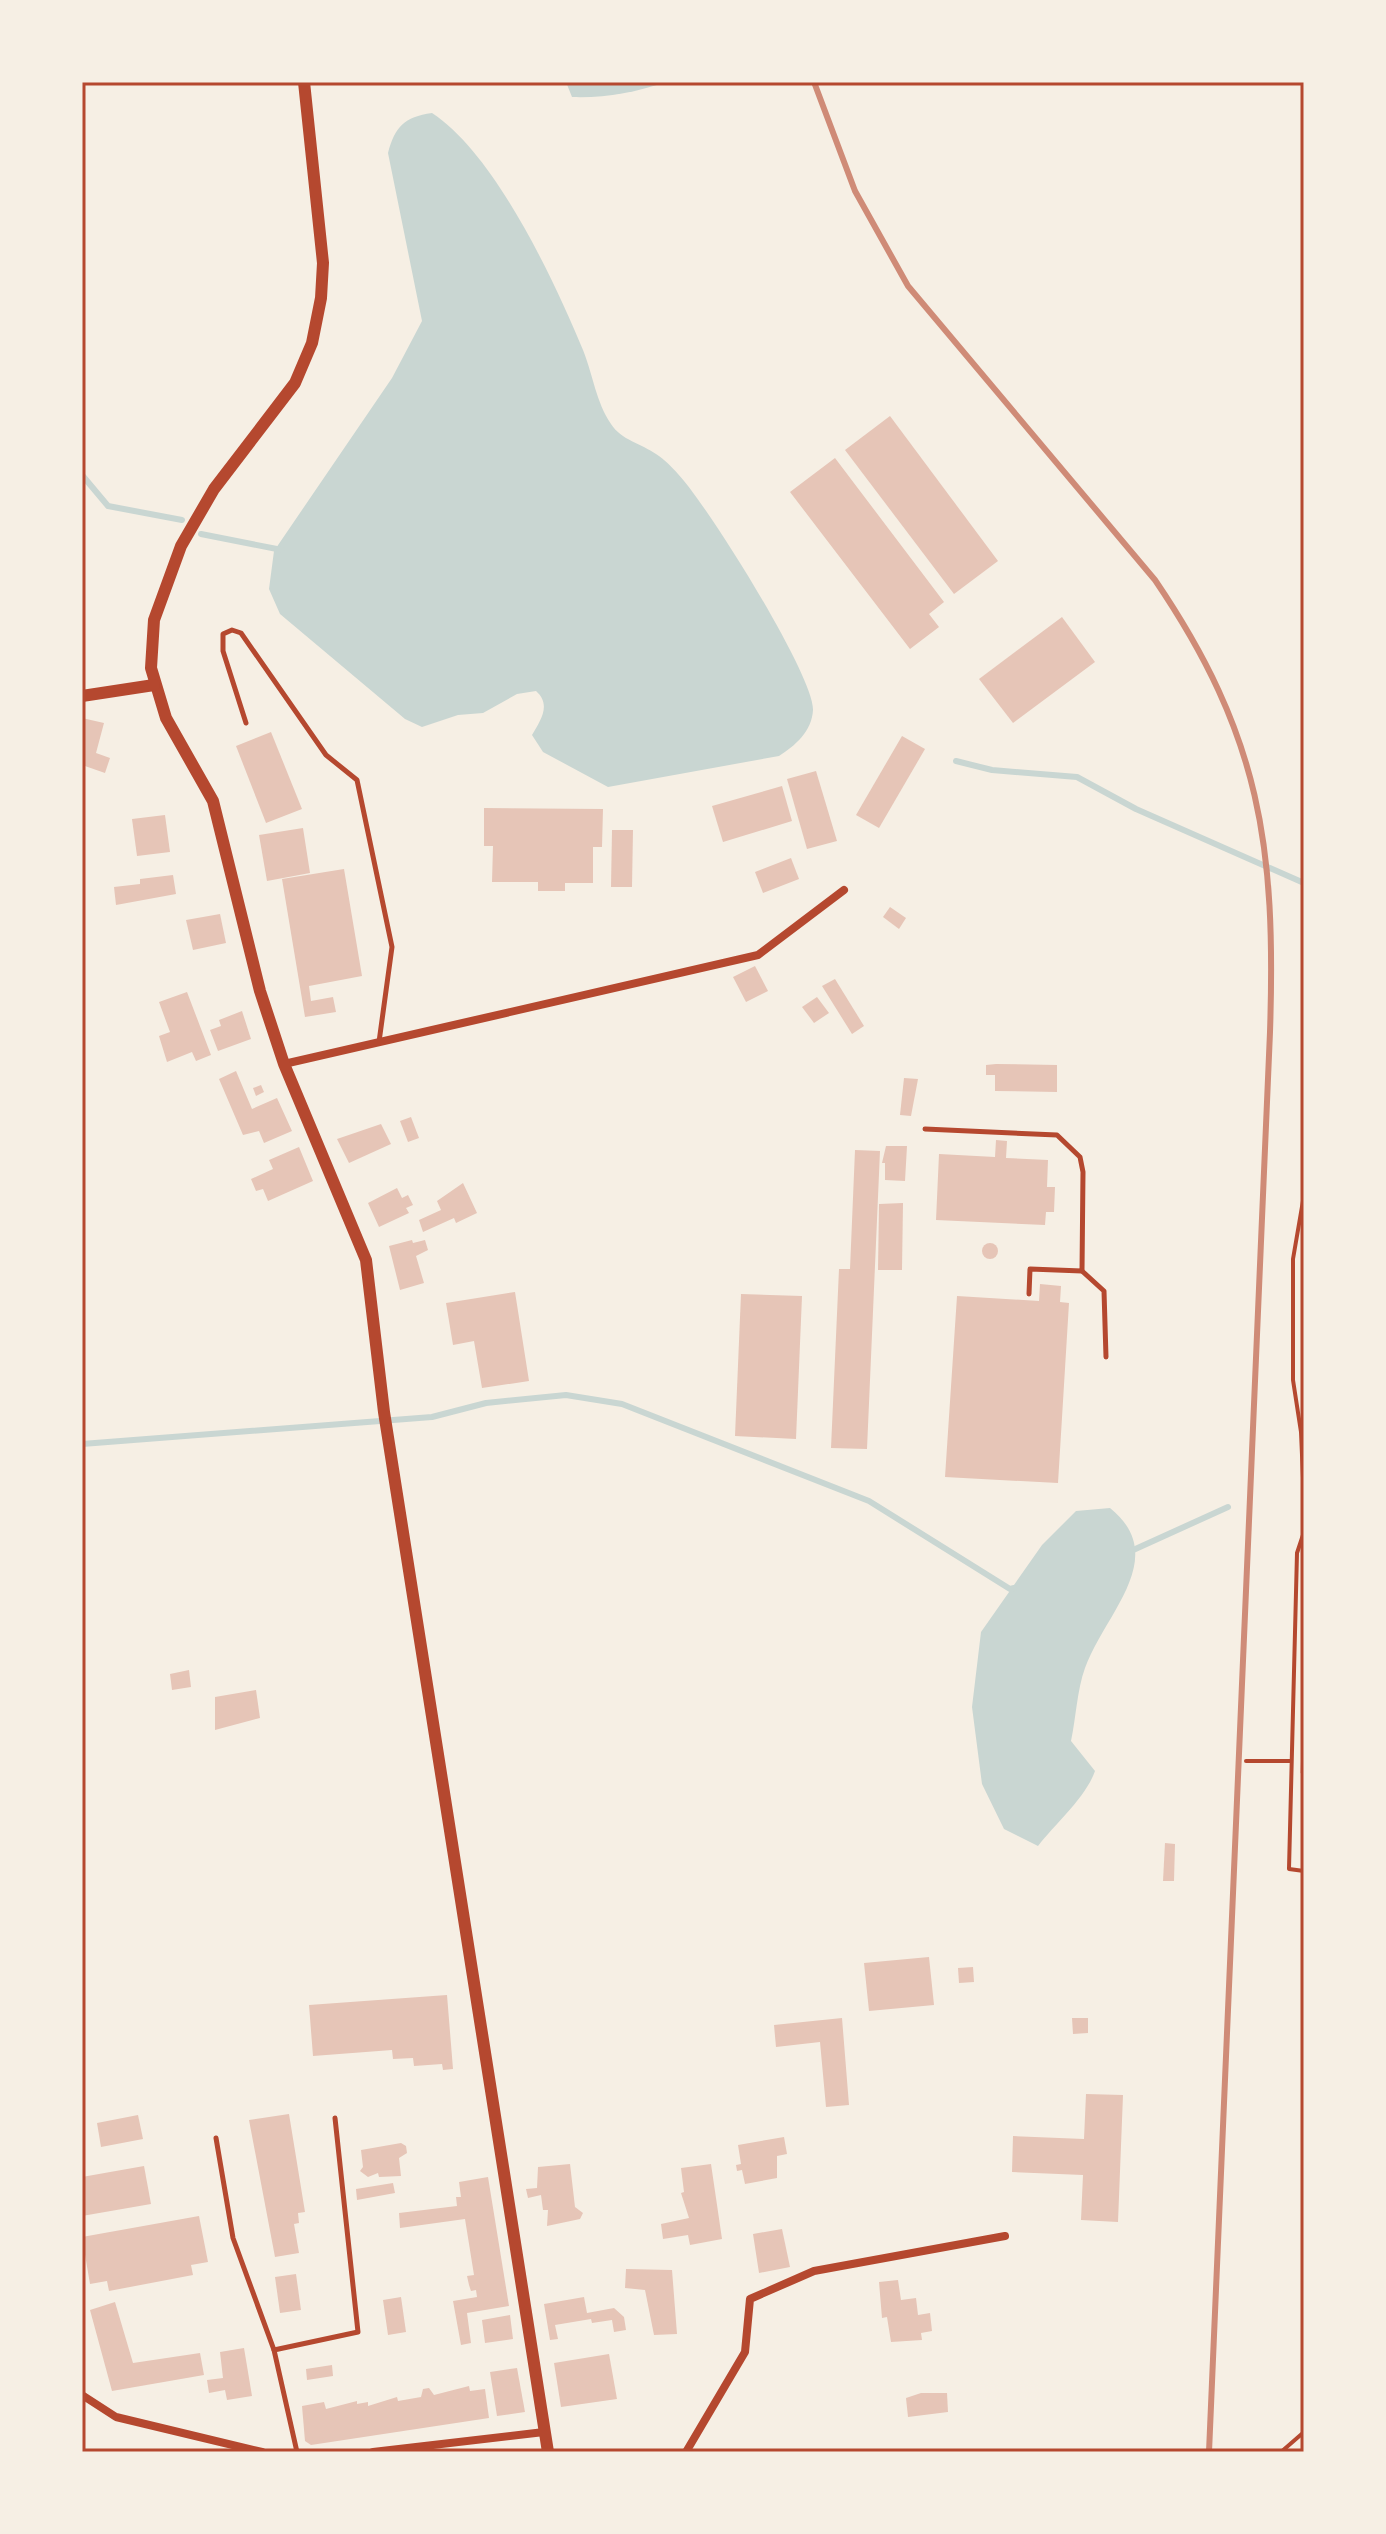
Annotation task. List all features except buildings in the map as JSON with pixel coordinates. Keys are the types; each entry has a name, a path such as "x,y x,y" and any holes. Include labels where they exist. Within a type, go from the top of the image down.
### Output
{"street":[{"path":"304,82 323,263 315,332 295,383 214,489 181,546 154,620 150,651 154,685 166,718 213,801 260,991 284,1064 352,1220 371,1279 384,1412 548,2452"},
{"path":"82,696 154,685"},
{"path":"284,1064 758,955 844,890"},
{"path":"686,2452 745,2352 750,2299 814,2271 1005,2236"},
{"path":"82,2395 116,2417 262,2452"},
{"path":"373,2452 544,2432"}],"lane":[{"path":"246,723 223,651 223,634 232,630 241,633 326,755 357,780 392,947 379,1042"},
{"path":"925,1129 1057,1135 1067,1143 1080,1157 1083,1172 1082,1271"},
{"path":"1029,1294 1030,1269 1082,1271 1104,1291 1106,1357"},
{"path":"274,2350 358,2332 335,2118"},
{"path":"216,2138 233,2238 274,2350 297,2452"}],"path":[{"path":"1304,1195 1293,1259 1293,1380 1304,1501"},
{"path":"1304,1532 1297,1553 1289,1869 1304,1871"},
{"path":"1246,1761 1291,1761"},
{"path":"1281,2452 1304,2432"}],"shaded area":[{"path":"566,82 666,82 619,94 572,97"},
{"path":"432,113 478,157 520,221 571,321 611,424 626,438 668,463 692,491 778,628 809,691 813,710 810,725 802,737 779,756 608,787 543,752 532,735 544,707 536,691 517,694 483,713 458,715 422,727 405,719 280,614 269,589 274,551 392,378 422,321 388,153 402,125 414,117"},
{"path":"1110,1508 1127,1527 1135,1546 1134,1566 1128,1586 1094,1647 1078,1695 1071,1741 1095,1771 1078,1800 1038,1846 1004,1829 982,1784 972,1707 981,1632 1042,1545 1076,1511"}],"waterway":[{"path":"82,475 108,506 182,520"},
{"path":"201,534 282,550"},
{"path":"956,761 992,770 1077,777 1136,809 1304,883"},
{"path":"82,1444 432,1417 486,1403 566,1395 622,1404 869,1501 1010,1589 1014,1588"},
{"path":"1131,1551 1228,1507"}],"railway":[{"path":"814,82 855,191 908,286 1155,580 1191,637 1219,690 1240,743 1264,849 1269,905 1270,1032 1209,2452"}]}
